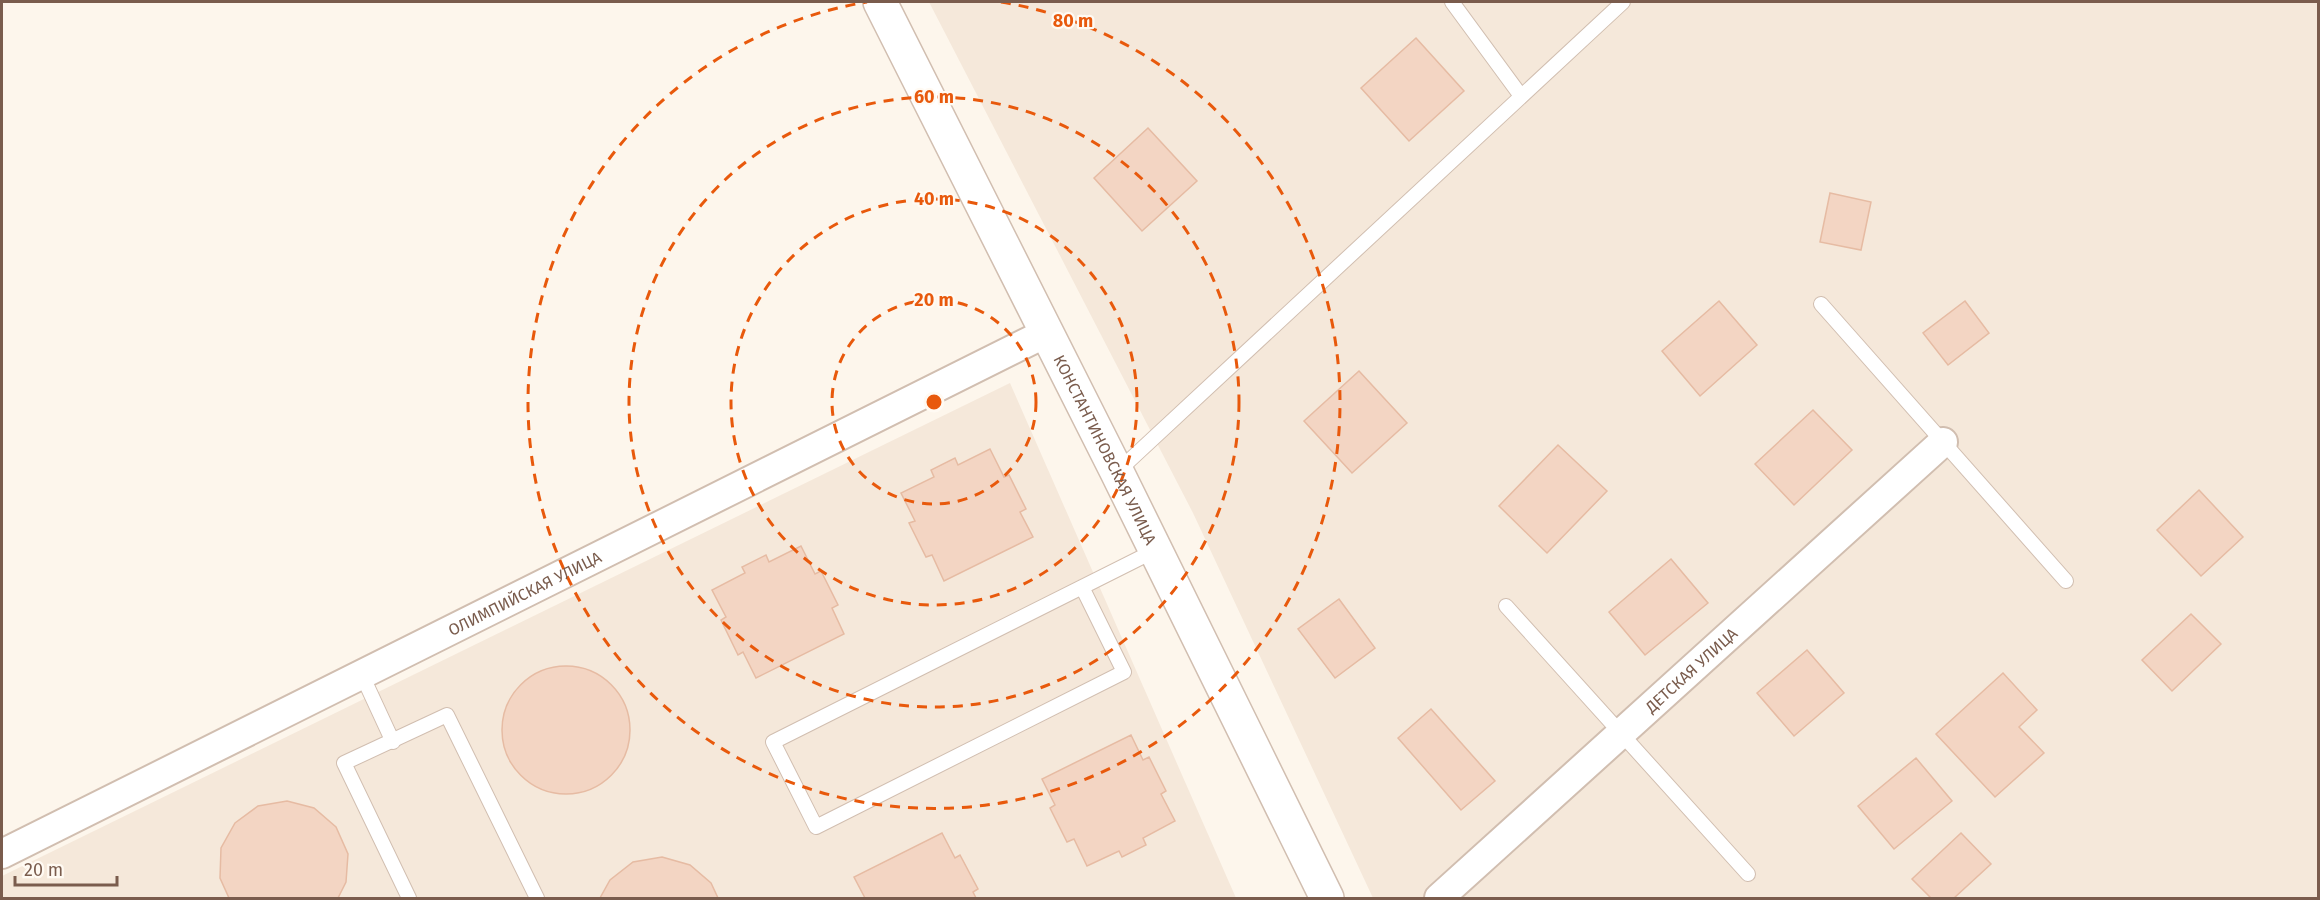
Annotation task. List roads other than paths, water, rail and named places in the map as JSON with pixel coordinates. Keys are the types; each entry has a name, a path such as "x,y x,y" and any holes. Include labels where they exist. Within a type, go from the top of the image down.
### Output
{"street":[{"name":"КОНСТАНТИНОВСКАЯ УЛИЦА","path":"880,2 1117,472 1327,898"},
{"name":"ОЛИМПИЙСКАЯ УЛИЦА","path":"2,854 1046,333"},
{"name":"ДЕТСКАЯ УЛИЦА","path":"1440,898 1943,442"}],"lane":[{"path":"1452,2 1521,96"},
{"path":"1117,472 1623,2"},
{"path":"1821,304 2066,581"},
{"path":"1082,587 1125,672 816,827 773,742 1082,587 1154,551"},
{"path":"1506,606 1748,874"},
{"path":"362,675 393,742"},
{"path":"409,898 344,763 447,715 537,898"}]}
